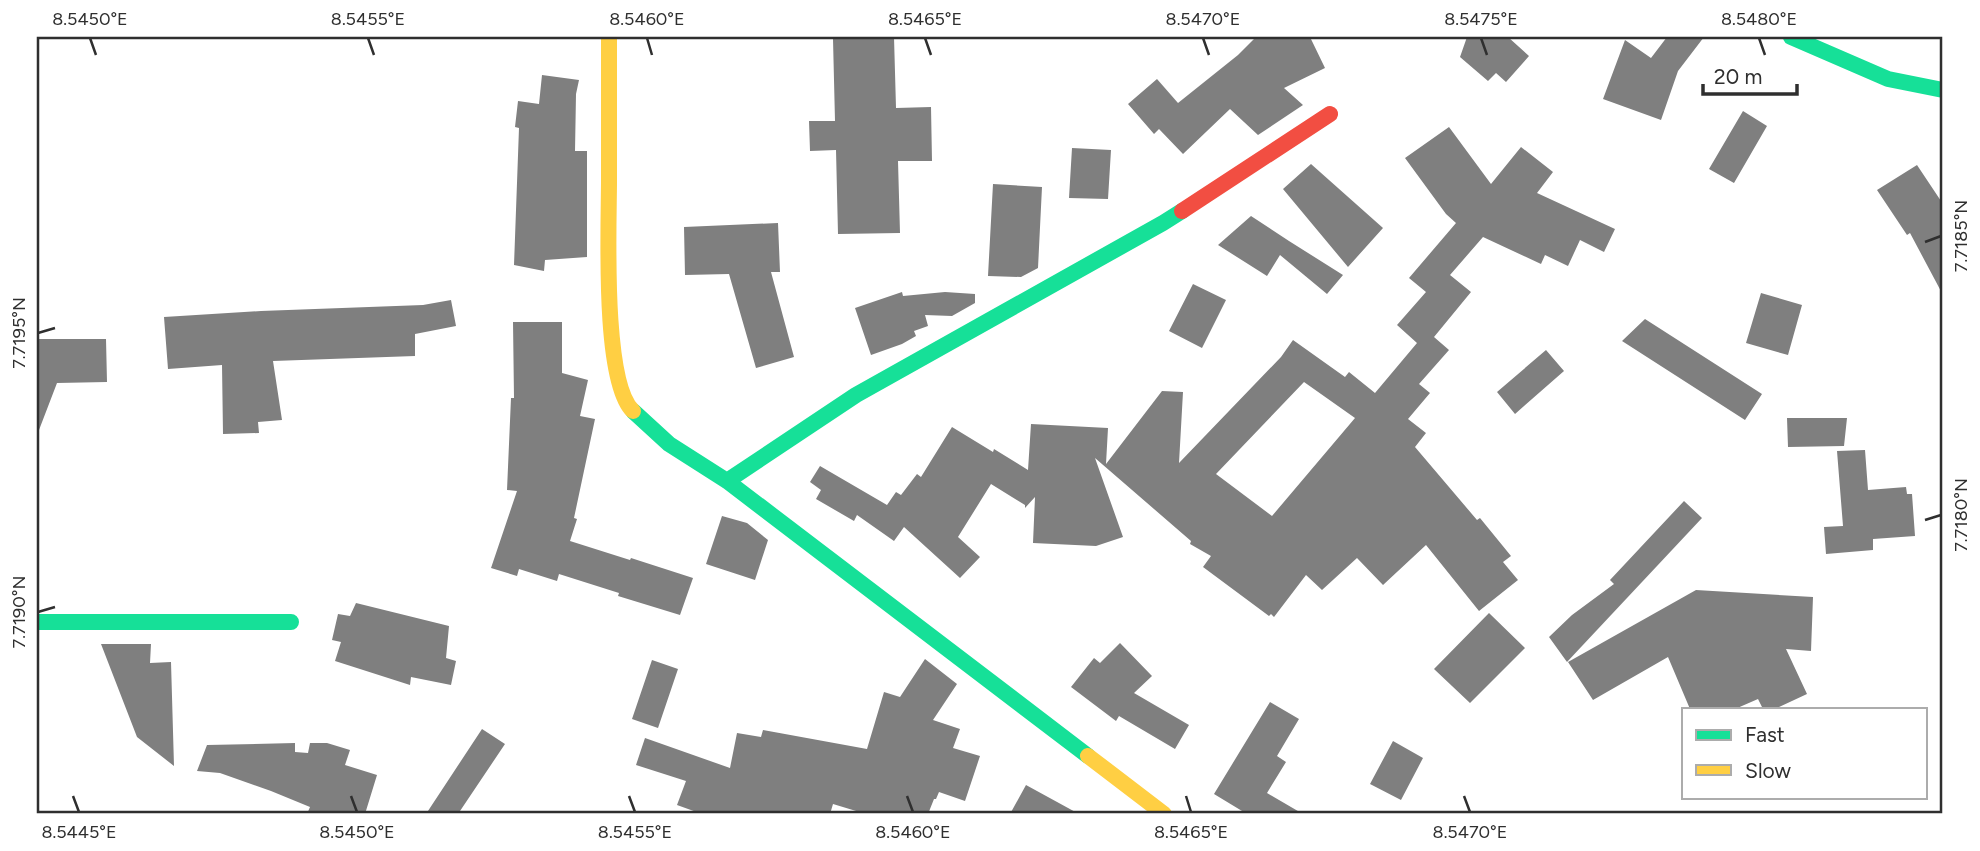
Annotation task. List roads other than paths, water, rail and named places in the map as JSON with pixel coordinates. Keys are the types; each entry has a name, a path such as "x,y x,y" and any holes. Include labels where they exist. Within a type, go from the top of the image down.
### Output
{"street":[{"path":"609,37 609,301 615,364 629,407 669,444 727,481 1164,814"},
{"path":"1791,37 1888,79 1943,90"},
{"path":"727,481 856,396 1163,223 1330,114"},
{"path":"37,622 291,622"}]}
